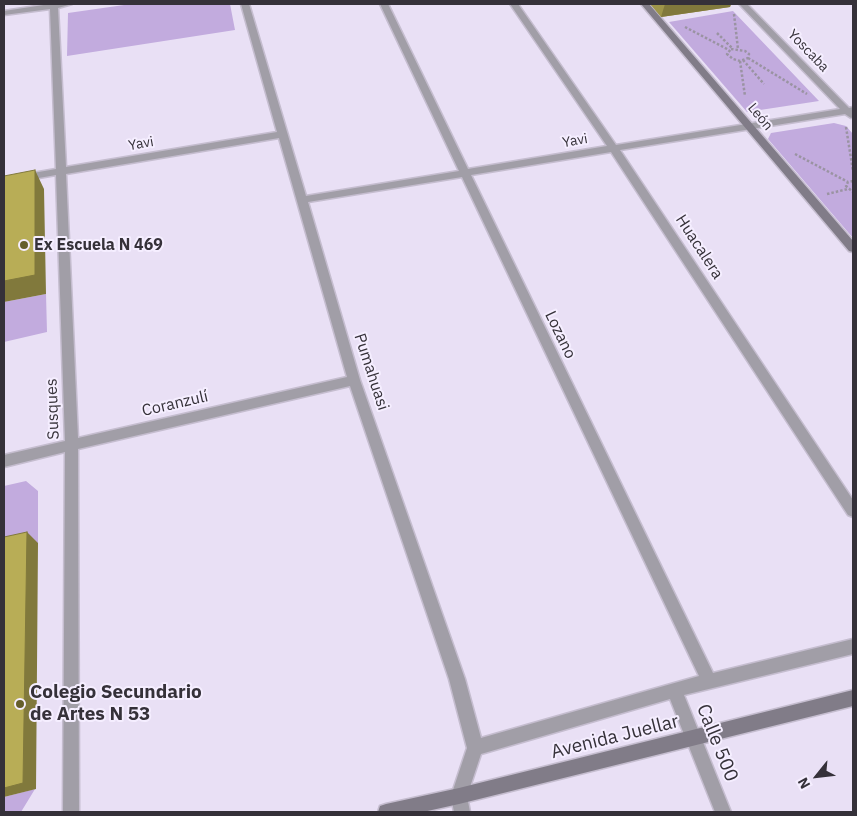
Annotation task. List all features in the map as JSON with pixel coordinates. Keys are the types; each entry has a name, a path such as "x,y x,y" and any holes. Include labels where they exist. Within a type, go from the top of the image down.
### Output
{"street":[{"path":"4,13 68,4"},
{"name":"Pumahuasi","path":"245,4 354,380 457,679 475,748"},
{"name":"Lozano","path":"384,4 709,681"},
{"name":"Huacalera","path":"514,4 614,149 853,511"},
{"name":"León","path":"646,4 853,248"},
{"name":"Yoscaba","path":"743,4 851,113"},
{"name":"Susques","path":"54,5 72,445 71,812"},
{"name":"Yavi","path":"302,200 749,126 851,113"},
{"name":"Yavi","path":"4,181 283,134"},
{"name":"Coranzulí","path":"4,461 354,380"},
{"path":"461,804 475,748 674,690 853,646"},
{"name":"Calle 500","path":"674,690 723,812"},
{"name":"Avenida Juellar","path":"386,812 461,804 694,737 853,698"}],"path":[{"path":"734,11 738,49"},
{"path":"682,25 729,50 738,49 747,52 748,58 811,96"},
{"path":"718,33 733,49"},
{"path":"729,50 727,54 730,57 742,61 764,84"},
{"path":"742,61 748,58"},
{"path":"742,61 746,103"},
{"path":"846,126 853,172"},
{"path":"792,152 848,182 853,181"},
{"path":"848,182 846,186 848,189"},
{"path":"825,194 848,189 853,192"}],"shaded area":[{"path":"131,4 230,4 235,30 67,56 68,13"},
{"path":"733,11 819,101 747,112 669,22"},
{"path":"834,123 846,126 853,134 853,238 768,139 771,133"},
{"path":"46,294 47,332 4,342 4,302"},
{"path":"26,481 38,491 38,543 4,551 4,486"},
{"path":"35,789 21,812 4,812 4,797"}],"building":[{"name":"Ex Escuela N 469","path":"35,170 35,275 4,281 4,176"},
{"name":"Colegio Secundario de Artes N 53","path":"27,532 23,783 4,788 4,537"}],"place":[{"name":"Ex Escuela N 469","path":"24,245"},
{"name":"Colegio Secundario de Artes N 53","path":"20,704"}]}
